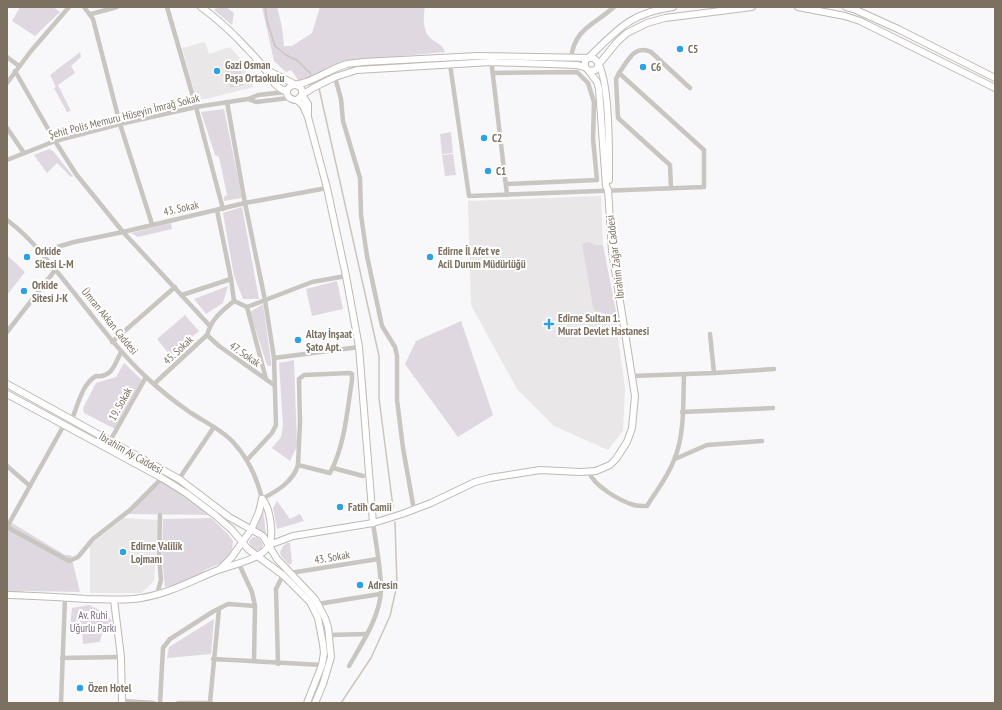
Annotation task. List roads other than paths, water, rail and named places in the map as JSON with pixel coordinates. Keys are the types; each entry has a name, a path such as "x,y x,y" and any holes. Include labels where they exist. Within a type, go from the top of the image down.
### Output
{"main road":[{"path":"201,7 224,25 264,68 278,88 293,100 297,100 308,117 327,188 346,276 359,347 373,523"},
{"path":"587,70 584,62 590,58 619,28 632,19 655,10 673,7"},
{"path":"297,100 313,88 335,77 357,70 450,64 491,59 570,64 587,70 596,70 617,42 627,33 654,20 752,7"},
{"path":"798,7 845,16 860,21 995,88"},
{"path":"846,7 898,29 995,78"},
{"path":"288,95 290,87 308,82 347,64 363,62 590,58 596,59 599,64"},
{"name":"İbrahim Zağar Caddesi","path":"269,545 293,536 373,523 414,510 475,482 490,478 540,470 596,471 610,465 620,455 632,428 635,396 612,251 608,190 606,86 599,64"},
{"path":"264,68 301,88 302,95 308,104 308,117"},
{"name":"İbrahim Zağar Caddesi","path":"587,70 597,82 599,89 606,186 608,190"},
{"name":"İbrahim Ay Caddesi","path":"7,384 179,479 230,517 263,536 277,559 311,594 325,618 330,635 330,662 315,703"},
{"name":"İbrahim Ay Caddesi","path":"7,395 162,478 186,493 215,515 258,556"},
{"path":"219,570 243,543 251,530 259,512 262,499"},
{"path":"7,595 114,600 141,598 180,587 219,570 258,556 269,545 271,534 270,521 266,504 262,499"},
{"path":"258,556 283,575 310,602 318,618 323,644 322,665 307,703"},
{"path":"114,600 121,657 122,702"}],"street":[{"path":"7,84 19,66 69,7"},
{"path":"84,7 94,19 120,124 152,224"},
{"path":"91,14 117,7"},
{"path":"167,7 196,107 223,209"},
{"path":"571,58 573,44 582,31 614,7"},
{"path":"618,118 616,79 636,51 645,49 651,52 690,88"},
{"path":"7,57 19,66"},
{"path":"491,59 507,184 507,195"},
{"path":"450,64 469,196 704,187 704,150 619,73"},
{"path":"15,71 55,141 76,174 123,232 210,326"},
{"path":"493,73 577,72 588,83 594,102 593,139 597,180 507,184"},
{"path":"335,77 340,94 343,121 360,178 362,215 367,256 382,326 395,347 397,356 398,400 403,448 414,510"},
{"name":"Şehit Polis Memuru Hüseyin İmrağ Sokak","path":"7,160 55,141 120,124 196,107 248,100 256,102 288,95"},
{"path":"227,102 245,203 265,300 274,358 274,385 277,418 275,429 247,460"},
{"path":"607,118 618,118 670,166 671,188"},
{"path":"7,128 24,153"},
{"name":"43. Sokak","path":"40,252 74,242 245,203 327,188"},
{"path":"217,210 234,301 246,307 312,282 346,276"},
{"name":"Ümran Akkan Caddesi","path":"7,220 14,225 56,270 112,342 146,377 190,412 225,434 232,441 247,460 259,486 262,499"},
{"path":"7,332 56,270"},
{"path":"182,295 231,279"},
{"path":"112,342 175,287"},
{"name":"45. Sokak","path":"154,384 207,335 215,316 234,301"},
{"path":"246,307 266,379"},
{"path":"710,334 714,373"},
{"name":"47. Sokak","path":"207,335 219,346 274,385"},
{"path":"274,358 359,347"},
{"path":"72,419 87,384 96,376 104,377 109,374 121,352"},
{"path":"632,376 774,369"},
{"path":"262,499 286,483 294,475 298,465 300,422 299,379 304,375 352,374 344,434 337,461 333,468 330,473 298,465"},
{"path":"588,472 592,479 620,499 636,506 647,506 675,460 680,442 684,374"},
{"name":"19. Sokak","path":"110,441 146,377"},
{"path":"682,412 773,408"},
{"path":"64,425 7,527 69,561 78,557 93,539 130,510 162,478"},
{"path":"179,479 214,427"},
{"path":"675,460 706,445 762,441"},
{"path":"7,466 30,486"},
{"path":"333,468 363,476"},
{"path":"157,594 161,580 159,556 160,515"},
{"path":"349,666 368,634 380,594 378,559 373,523"},
{"name":"43. Sokak","path":"290,573 378,559"},
{"path":"239,564 252,592 255,606 254,661"},
{"path":"278,664 276,589 283,575"},
{"path":"318,604 380,594"},
{"path":"61,703 65,598"},
{"path":"160,703 163,648 170,639 228,604 255,606"},
{"path":"178,703 211,703 213,659 219,609"},
{"path":"330,635 368,634"},
{"path":"62,658 121,657"},
{"path":"213,659 278,664 322,665"},
{"path":"122,702 154,703"}],"waterway":[{"path":"265,7 267,21 275,46 286,55 298,61 311,74"},
{"path":"319,88 379,356 379,398 393,507"},
{"path":"341,703 371,658 390,616 397,585 395,522"}],"place":[{"name":"C5","path":"680,49"},
{"name":"C6","path":"643,67"},
{"name":"Gazi Osman Paşa Ortaokulu","path":"217,71"},
{"name":"C2","path":"484,138"},
{"name":"C1","path":"488,171"},
{"name":"Orkide Sitesi L-M","path":"27,257"},
{"name":"Edirne İl Afet ve Acil Durum Müdürlüğü","path":"430,257"},
{"name":"Orkide Sitesi J-K","path":"24,291"},
{"name":"Edirne Sultan 1. Murat Devlet Hastanesi","path":"549,324"},
{"name":"Altay İnşaat Şato Apt.","path":"298,340"},
{"name":"Fatih Camii","path":"340,507"},
{"name":"Edirne Valilik Lojmanı","path":"123,552"},
{"name":"Adresin","path":"360,585"},
{"name":"Özen Hotel","path":"80,688"}],"park label":[{"name":"Av. Ruhi Uğurlu Parkı","path":"93,621"}]}
